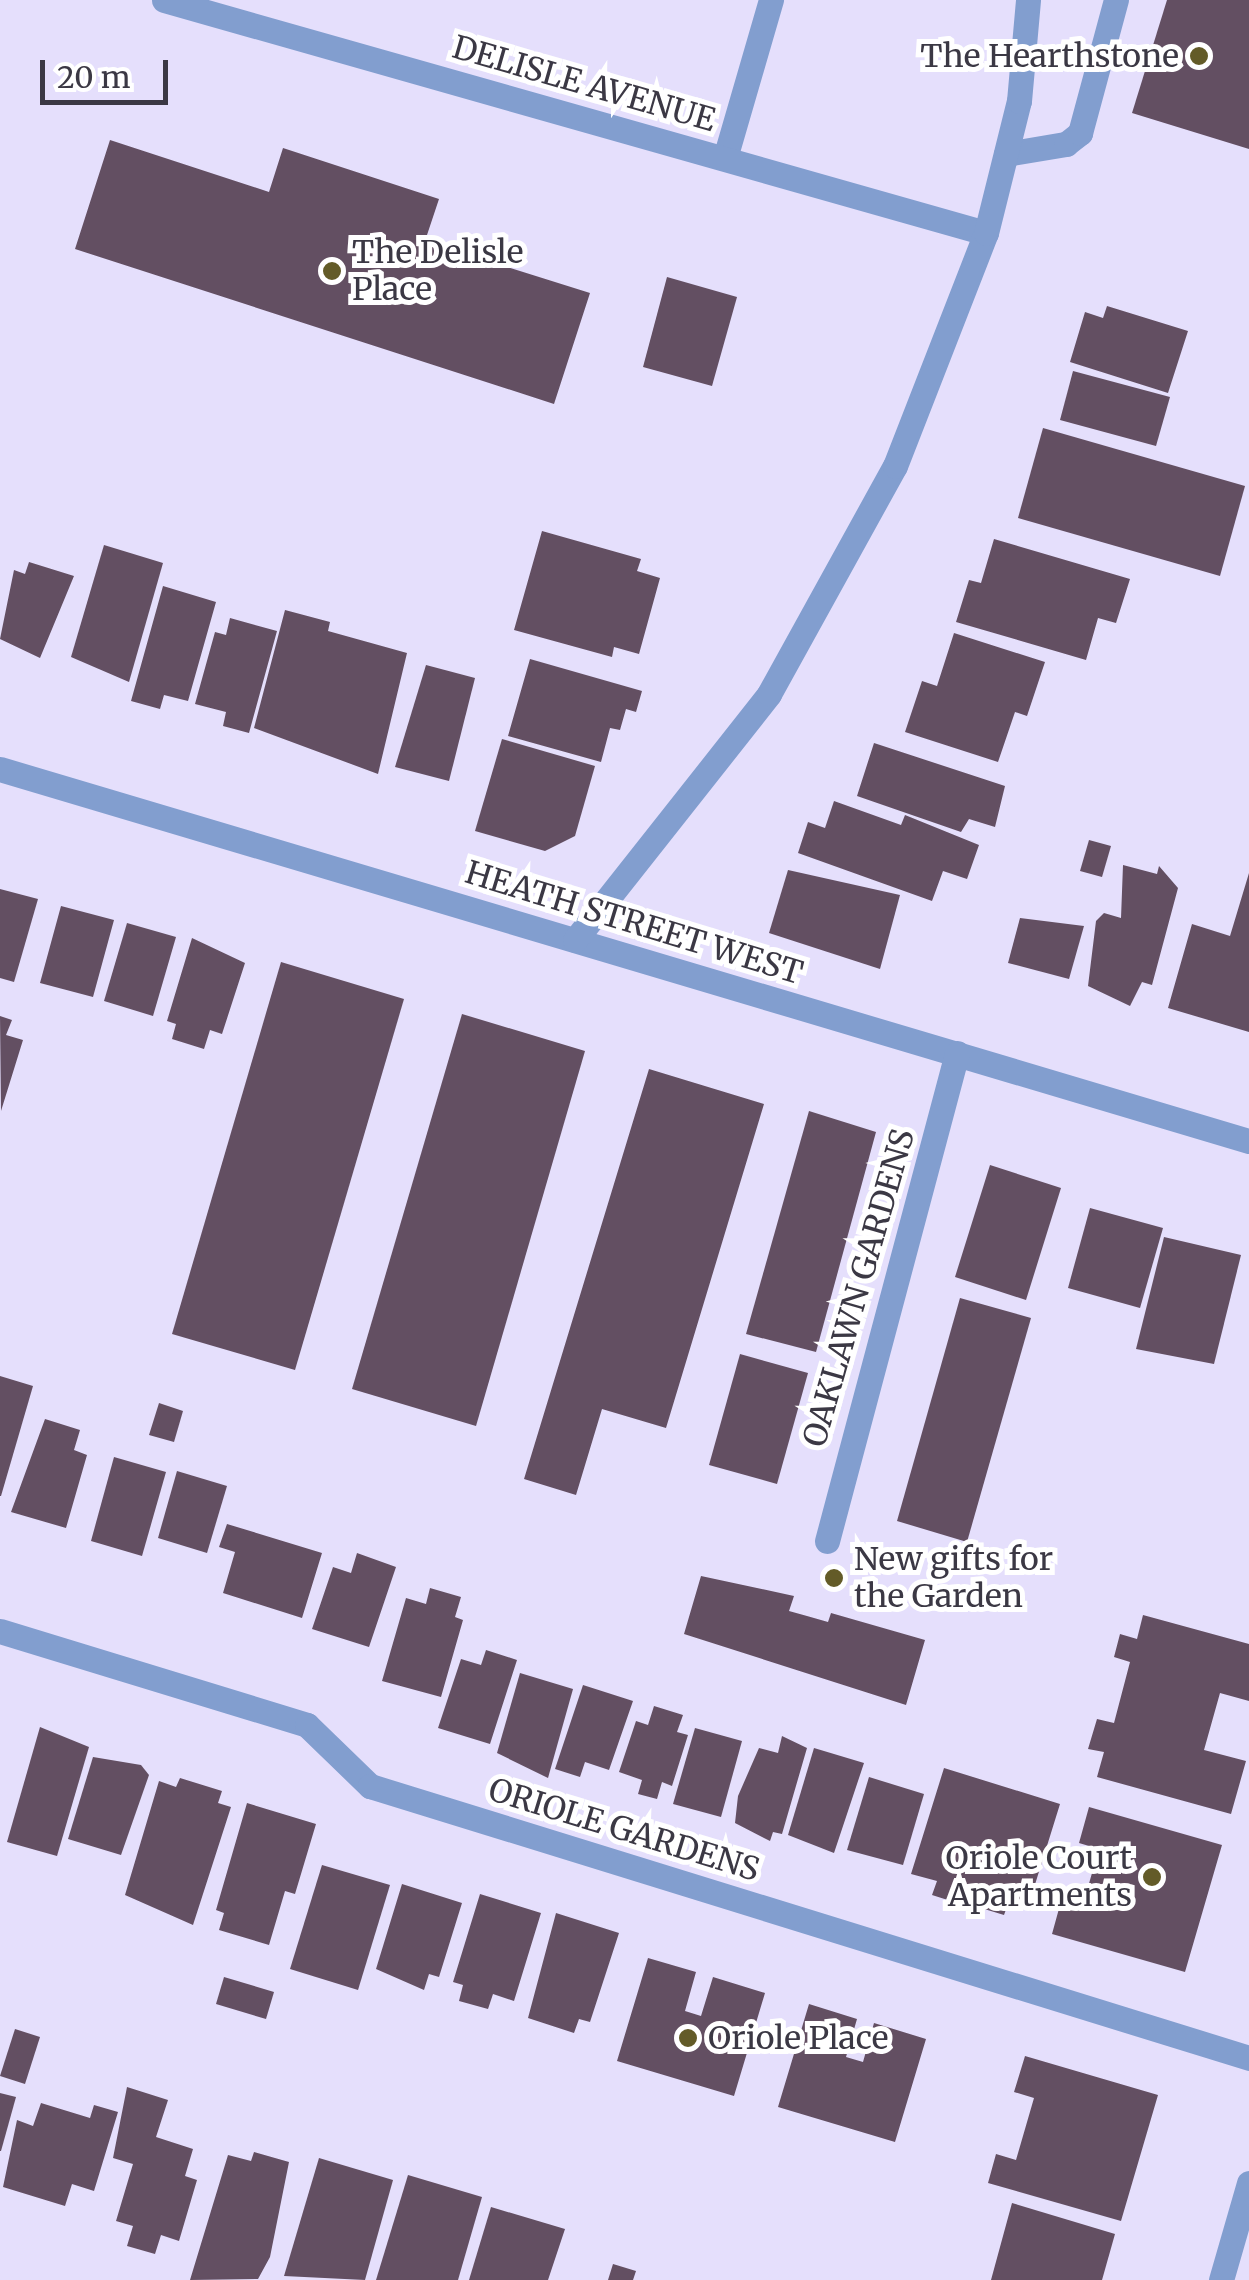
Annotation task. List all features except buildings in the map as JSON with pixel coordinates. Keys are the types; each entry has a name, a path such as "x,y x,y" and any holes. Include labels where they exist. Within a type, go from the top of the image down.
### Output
{"street":[{"name":"DELISLE AVENUE","path":"164,0 986,233"},
{"path":"725,158 771,0"},
{"path":"575,940 724,757 818,616 895,466 986,233 1006,154 1028,0"},
{"path":"1006,154 1066,144 1080,133 1116,0"},
{"name":"HEATH STREET WEST","path":"0,769 1249,1141"},
{"name":"OAKLAWN GARDENS","path":"828,1541 957,1053"},
{"name":"ORIOLE GARDENS","path":"0,1630 308,1725 370,1786 1249,2058"},
{"path":"1221,2280 1249,2183"}],"place":[{"name":"The Hearthstone","path":"1199,56"},
{"name":"The Delisle Place","path":"332,271"},
{"name":"New gifts for the Garden","path":"834,1578"},
{"name":"Oriole Court Apartments","path":"1152,1877"},
{"name":"Oriole Place","path":"688,2038"}]}
